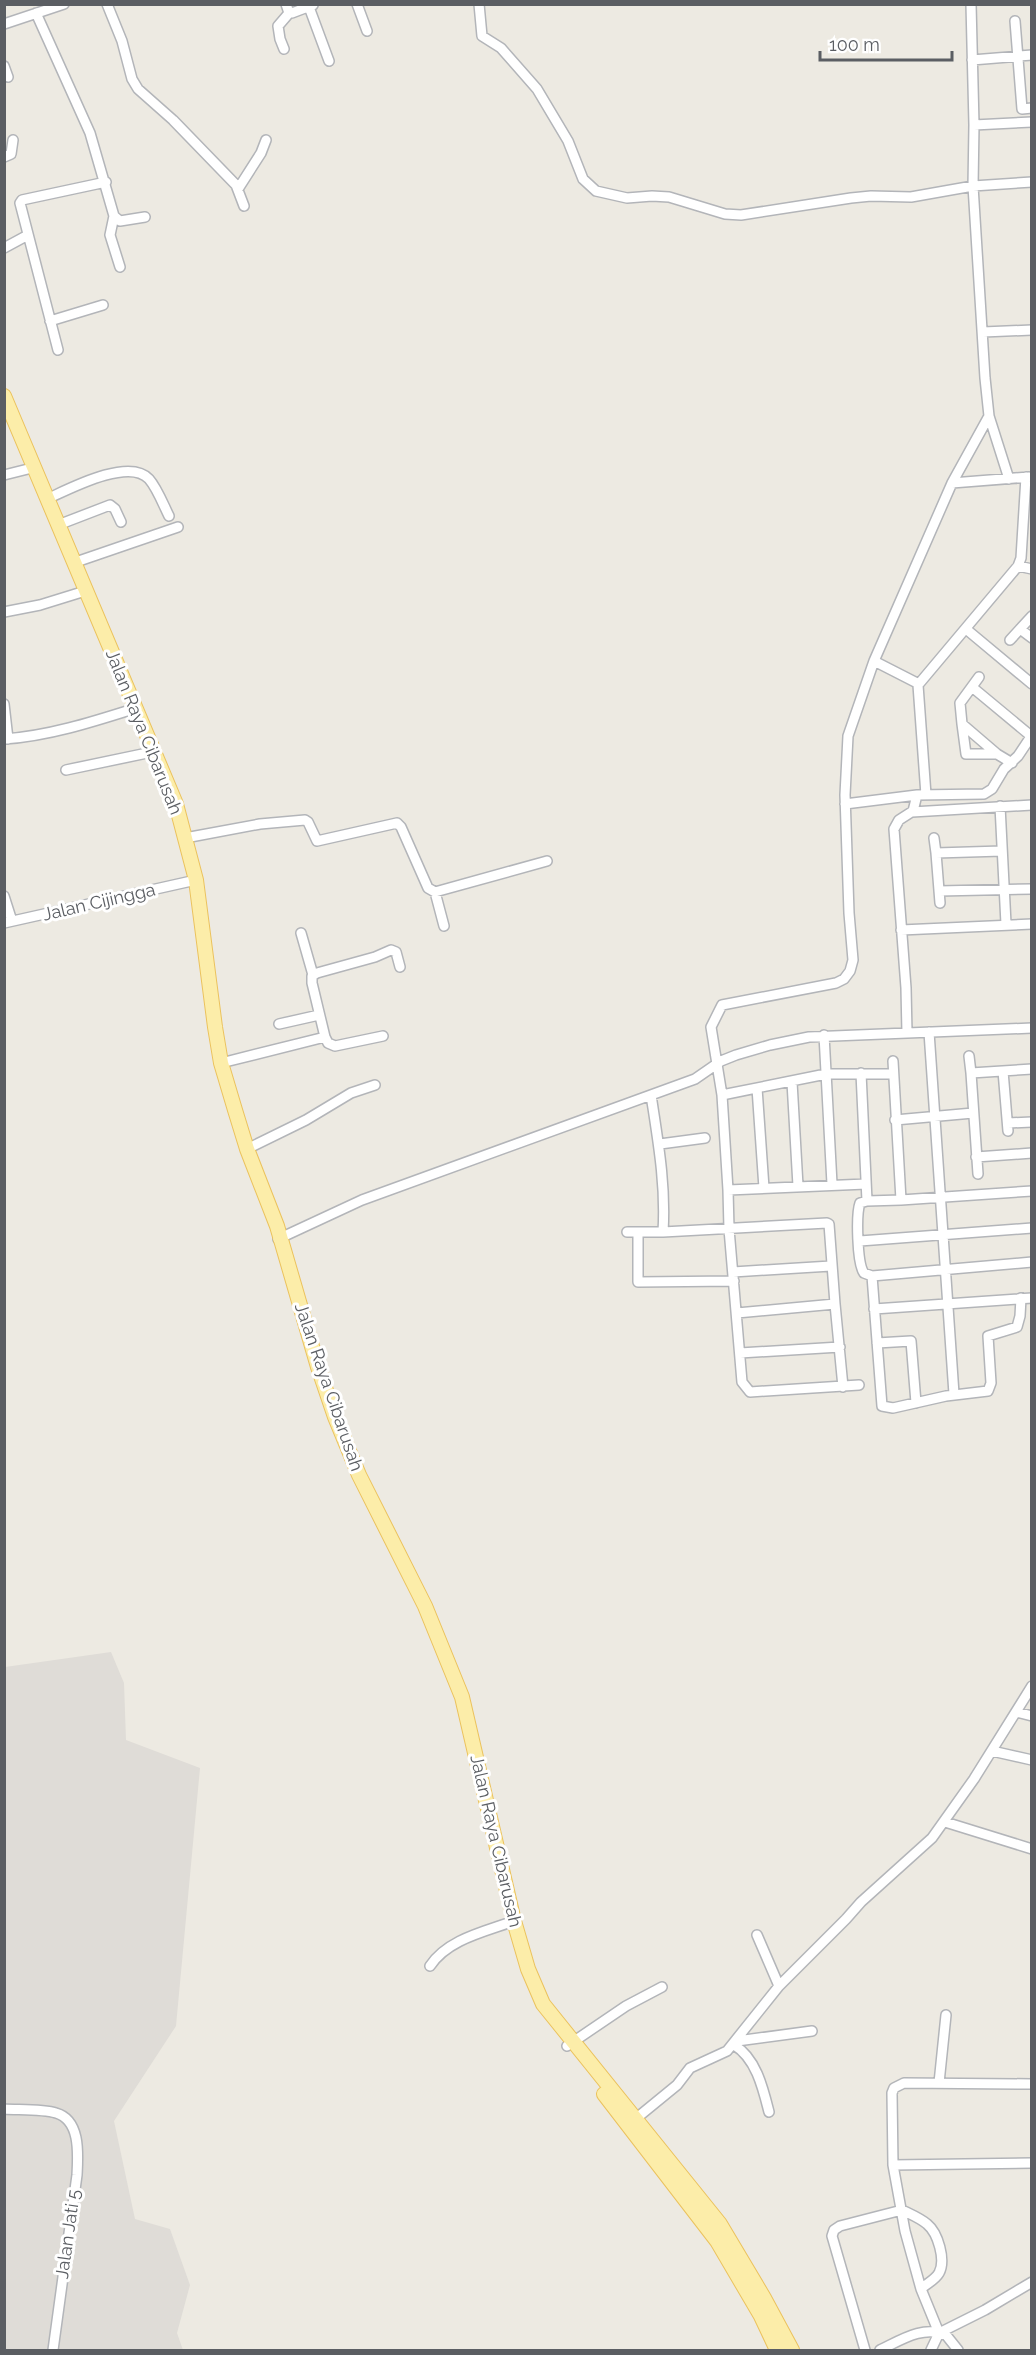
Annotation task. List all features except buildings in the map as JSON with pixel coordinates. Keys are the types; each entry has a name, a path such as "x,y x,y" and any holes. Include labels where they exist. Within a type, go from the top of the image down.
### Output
{"main road":[{"name":"Jalan Raya Cibarusah","path":"4,396 82,592 174,806 194,881 219,1065 244,1150 269,1206"},
{"name":"Jalan Raya Cibarusah","path":"4,403 48,499 171,788 194,881 221,1063 247,1149 278,1232 335,1418 364,1485 424,1606 462,1696 492,1835 518,1937 528,1969 543,2004 570,2044"},
{"name":"Jalan Raya Cibarusah","path":"278,1232 315,1368 332,1419 379,1525 422,1608 459,1698 511,1922 537,1999 632,2121 720,2224 768,2304 792,2350"},
{"name":"Jalan Raya Cibarusah","path":"632,2121 717,2241 777,2350"}],"street":[{"path":"4,24 64,4"},
{"path":"107,4 122,41 132,79 138,89 173,120 238,189 244,206"},
{"path":"357,4 367,31"},
{"path":"479,4 482,36 501,48 537,89 568,141 583,179 596,191 627,198 669,197 725,214 741,215 851,198 911,197 973,186 1032,182"},
{"path":"971,4 973,186 989,416 1009,479"},
{"path":"284,49 278,26 288,8 312,6 329,61"},
{"path":"36,13 90,133 114,216 110,235 120,267"},
{"path":"1015,21 1022,109 1032,108"},
{"path":"972,60 1032,55"},
{"path":"4,66 8,77"},
{"path":"974,125 1032,122"},
{"path":"4,157 11,154 13,140"},
{"path":"238,189 261,153 266,140"},
{"path":"58,350 20,205 22,200 106,182"},
{"path":"114,216 120,221 145,218"},
{"path":"4,248 28,235"},
{"path":"50,321 103,305"},
{"path":"983,332 1032,330"},
{"path":"859,1385 750,1392 742,1382 729,1229 722,1095 711,1027 722,1005 836,983 844,979 850,971 853,960 845,804 848,736 874,662 952,483 989,416"},
{"path":"48,499 114,472 139,473 151,481 169,516"},
{"path":"4,475 35,473"},
{"path":"912,812 922,795 917,698 919,684 1018,566 1021,558 1029,477 952,483"},
{"path":"58,525 110,505 115,509 121,522"},
{"path":"73,562 178,527"},
{"path":"1018,566 1032,569"},
{"path":"4,612 40,605 82,592"},
{"path":"1010,640 1032,616"},
{"path":"966,629 1032,684"},
{"path":"1020,629 1032,639"},
{"path":"874,662 919,684"},
{"path":"979,676 960,703 966,754 997,754"},
{"path":"845,804 922,795 984,794 992,789 1031,736 972,687"},
{"path":"4,704 6,739 83,724 133,709"},
{"path":"962,724 997,754 1012,763"},
{"path":"66,771 152,752"},
{"path":"907,1033 906,988 894,829 899,820 912,812 1032,805"},
{"path":"1000,806 1006,924"},
{"path":"185,838 260,824 304,820 308,822 317,841 397,823 402,827 428,888 435,892 547,861"},
{"path":"934,838 940,903"},
{"path":"936,853 1002,851"},
{"name":"Jalan Cijingga","path":"8,922 194,881"},
{"path":"939,891 1032,889"},
{"path":"435,892 444,926"},
{"path":"4,896 8,922"},
{"path":"901,930 1032,924"},
{"path":"301,933 313,975 312,983 319,1015 328,1043 334,1046 383,1036"},
{"path":"313,975 391,950 396,952 400,967"},
{"path":"279,1024 319,1015"},
{"path":"278,1232 701,1076 716,1056 736,1054 824,1035 875,1036 1032,1028"},
{"path":"929,1032 954,1394"},
{"path":"824,1035 832,1185"},
{"path":"221,1063 325,1037"},
{"path":"969,1056 978,1174"},
{"path":"893,1061 901,1200"},
{"path":"971,1073 1032,1069"},
{"path":"1003,1071 1008,1127 1032,1122"},
{"path":"861,1073 867,1201"},
{"path":"722,1095 826,1074 892,1074"},
{"path":"792,1082 798,1186"},
{"path":"247,1149 306,1120 351,1093 375,1085"},
{"path":"757,1088 764,1188"},
{"path":"651,1095 660,1144 664,1189 663,1232"},
{"path":"895,1120 973,1113"},
{"path":"660,1144 705,1138"},
{"path":"976,1157 1032,1153"},
{"path":"728,1190 866,1184"},
{"path":"1032,1191 867,1201 860,1203 859,1206 861,1271 866,1275 1032,1262"},
{"path":"627,1232 829,1224 843,1386"},
{"path":"860,1241 1032,1228"},
{"path":"638,1232 638,1282 734,1276 831,1266"},
{"path":"872,1276 882,1406 893,1408 954,1394 984,1393 990,1390 988,1336 1017,1327 1021,1298"},
{"path":"874,1309 1032,1298"},
{"path":"737,1312 835,1304"},
{"path":"877,1343 911,1341 916,1403"},
{"path":"740,1353 840,1347"},
{"path":"632,2121 677,2085 690,2068 721,2055 735,2043 779,1986 861,1902 927,1843 945,1822 1032,1686"},
{"path":"1017,1712 1032,1716"},
{"path":"992,1751 1032,1760"},
{"path":"945,1822 1032,1849"},
{"path":"430,1966 436,1957 453,1946 511,1922"},
{"path":"757,1935 779,1986"},
{"path":"570,2044 626,2006 663,1987"},
{"path":"939,2083 946,2015"},
{"path":"735,2043 812,2031"},
{"path":"735,2043 748,2056 762,2088 769,2112"},
{"path":"939,2333 921,2289 911,2255 893,2165 892,2093 894,2088 904,2084 1032,2084"},
{"name":"Jalan Jati 5","path":"4,2109 57,2113 68,2120 76,2135 78,2151 53,2350"},
{"path":"893,2165 1032,2163"},
{"path":"865,2350 832,2236 834,2230 840,2226 902,2210 929,2226 938,2243 941,2257 940,2272 921,2289"},
{"path":"931,2350 939,2333 985,2310 1032,2282"},
{"path":"880,2350 919,2332 946,2335 958,2350"}],"shaded area":[{"path":"111,1652 124,1683 126,1740 200,1768 176,2026 114,2121 135,2219 170,2229 190,2285 177,2333 183,2350 5,2350 5,1667"}]}
